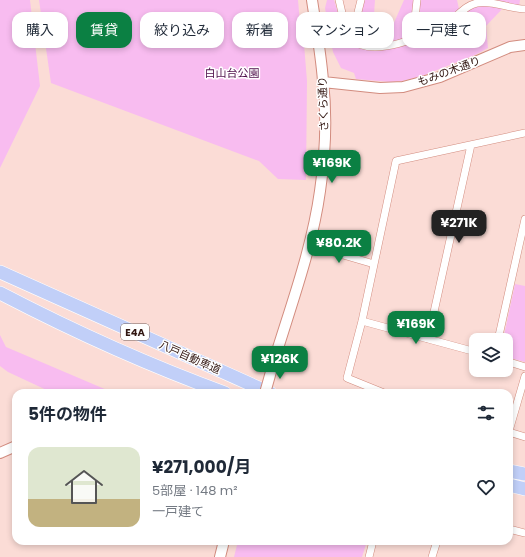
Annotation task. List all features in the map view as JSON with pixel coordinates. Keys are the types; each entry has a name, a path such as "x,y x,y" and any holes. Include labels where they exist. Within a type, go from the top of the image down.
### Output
{"highway":[{"name":"八戸自動車道","path":"0,272 261,389"},
{"name":"八戸自動車道","path":"0,293 42,315 93,338 186,379 214,389"},
{"path":"513,472 525,474"},
{"path":"513,486 525,489"}],"street":[{"name":"さくら通り","path":"267,389 309,245 315,221 320,189 324,149 323,82 312,0"},
{"path":"339,0 342,12"},
{"path":"358,12 361,0"},
{"path":"416,12 417,0"},
{"path":"460,12 464,8 477,3 490,3 517,9 525,9"},
{"name":"もみの木通り","path":"323,82 380,88 403,87 440,77 510,47 525,45"},
{"path":"374,389 347,378 362,321 396,162 525,133"},
{"path":"428,339 471,145"},
{"path":"500,333 525,219"},
{"path":"309,245 374,264"},
{"path":"362,321 469,350"},
{"path":"513,363 525,367"},
{"path":"513,418 525,376"},
{"path":"513,433 525,436"},
{"path":"0,453 12,448"},
{"path":"513,530 525,533"},
{"path":"220,557 223,545"},
{"path":"369,557 372,545"},
{"path":"432,557 435,545"}],"green space":[{"path":"0,0 30,0 31,12 12,12 12,48 36,48 40,86 0,168"},
{"name":"白山台公園","path":"39,0 298,0 299,12 296,12 296,48 304,48 307,81 306,180 278,179 259,161 51,83 46,48 68,48 68,12 41,12"},
{"path":"327,0 334,0 338,12 326,12"},
{"path":"364,0 375,0 374,12 361,12"},
{"path":"404,0 457,0 459,9 470,8 473,0 520,0 519,6 506,5 486,26 488,48 475,55 422,76 402,81 390,82 356,79 354,73 341,68 332,48 394,48 394,23"},
{"path":"515,284 525,286 525,362 513,359 513,333 504,333"},
{"path":"0,335 6,347 105,389 44,389 8,372 0,366"},
{"path":"237,545 366,545 362,557 234,557"}]}
